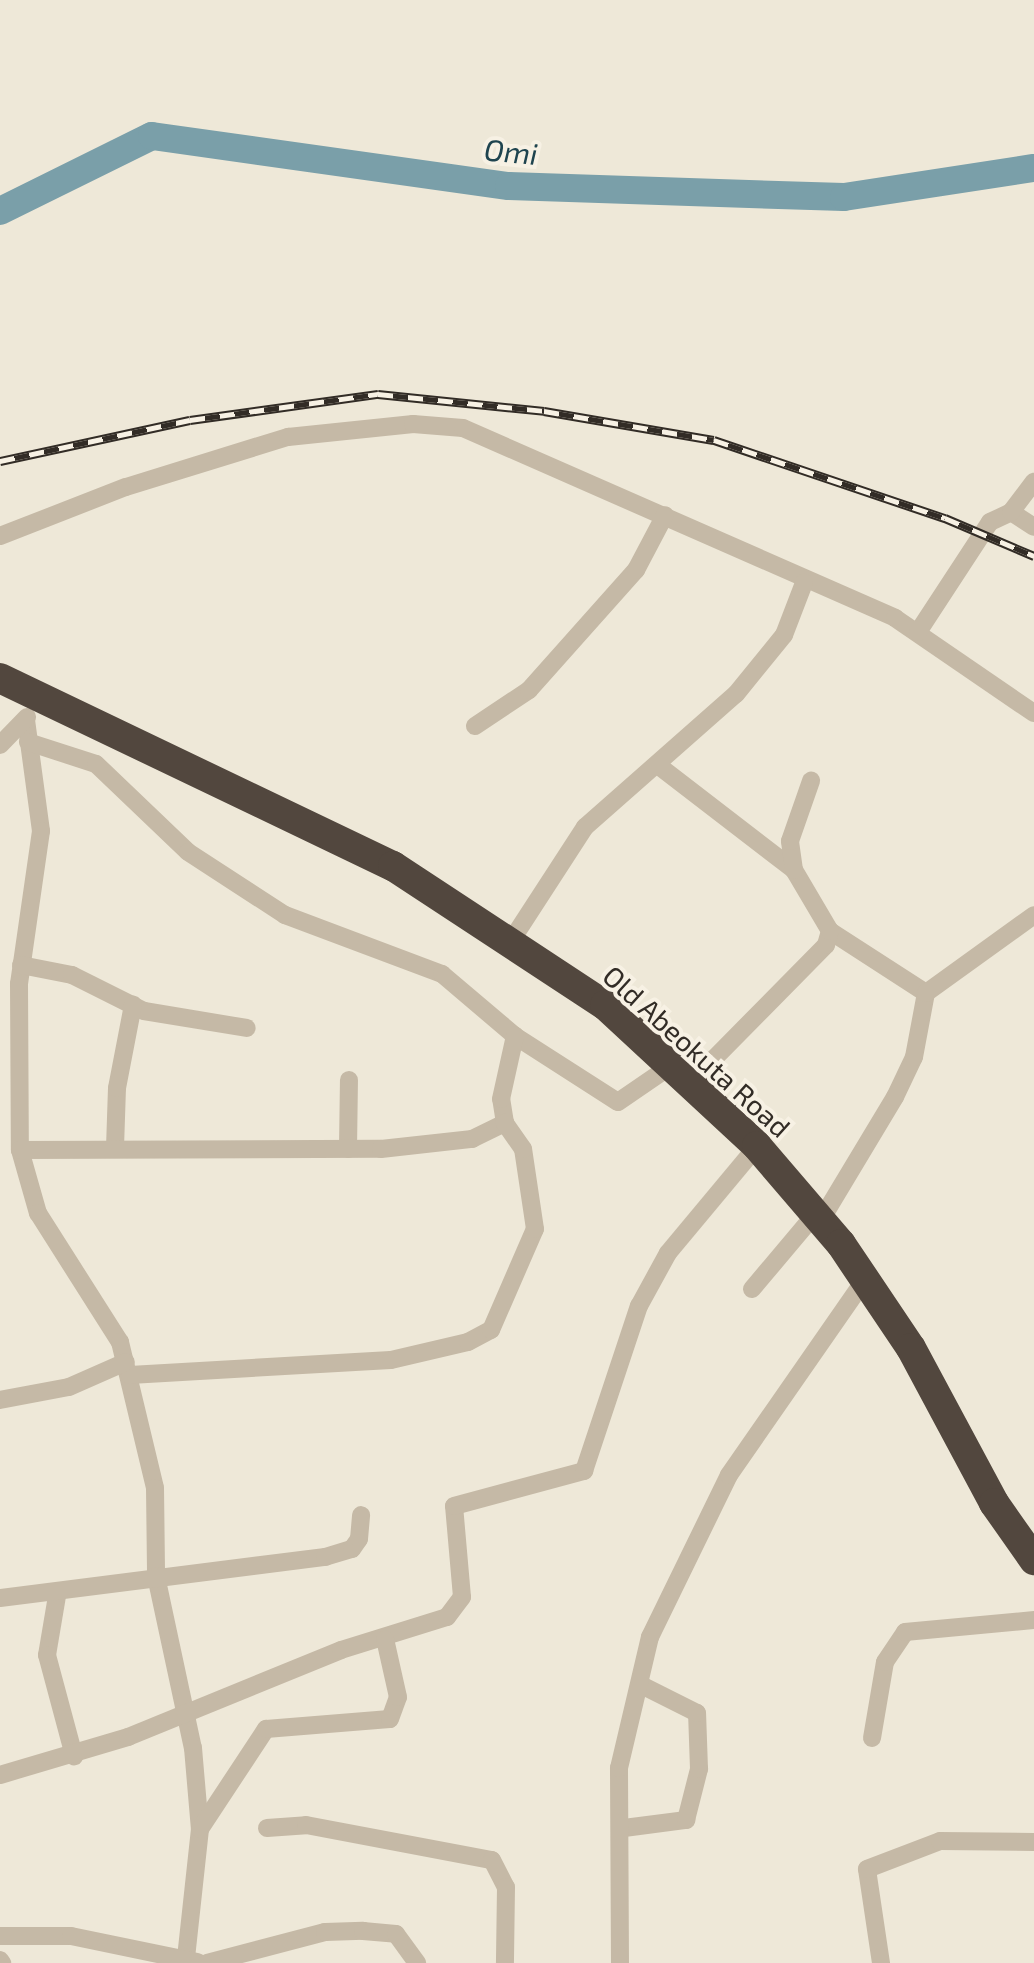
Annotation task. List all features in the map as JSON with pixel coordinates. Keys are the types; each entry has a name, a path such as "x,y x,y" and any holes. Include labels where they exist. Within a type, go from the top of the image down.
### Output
{"highway":[{"name":"Old Abeokuta Road","path":"0,678 30,707 394,866 606,1006 757,1146 819,1216 866,1278 994,1503 1032,1550"}],"street":[{"path":"0,536 238,450 323,432 413,424 479,433 918,632 1034,713"},
{"path":"918,632 990,522 1012,512 1034,482"},
{"path":"1012,512 1034,527"},
{"path":"475,726 528,690 636,570 665,515"},
{"path":"511,941 585,827 660,766 736,694 784,635 804,583"},
{"path":"30,707 28,742 41,831 21,966 20,1150 38,1213 103,1313 128,1368 155,1488 156,1576 184,1713 200,1829 198,1961"},
{"path":"0,745 30,707"},
{"path":"28,742 96,764 137,810 228,882 333,936 424,964 516,1036 618,1102 682,1074 818,953 830,930"},
{"path":"660,766 712,814 794,870"},
{"path":"810,782 790,841 794,870 830,930 926,993"},
{"path":"752,1289 819,1216 895,1097 922,1029 926,993 1034,915"},
{"path":"21,966 72,975 133,1006 248,1028"},
{"path":"114,1148 117,1088 133,1006"},
{"path":"0,1400 68,1387 128,1368 392,1360 468,1342 490,1330 535,1229 522,1149 505,1123 501,1100 516,1036"},
{"path":"348,1149 349,1080"},
{"path":"20,1150 348,1149 472,1139 505,1123"},
{"path":"0,1775 74,1756 440,1622 462,1596 453,1511 458,1502 584,1471 639,1306 668,1253 757,1146"},
{"path":"620,1963 624,1828 619,1768 650,1637 720,1491 793,1375 866,1278"},
{"path":"0,1598 56,1596 156,1576 340,1553 360,1539 360,1515"},
{"path":"56,1596 47,1656 74,1756"},
{"path":"872,1738 885,1662 905,1632 1034,1620"},
{"path":"200,1829 266,1729 390,1719 398,1698 385,1639"},
{"path":"624,1828 686,1820 699,1769 697,1713 641,1685"},
{"path":"267,1828 306,1825 492,1860 506,1887 505,1963"},
{"path":"881,1963 867,1869 952,1839 1034,1842"},
{"path":"0,1936 72,1936 198,1961 325,1932 363,1930 396,1934 418,1963"}],"waterway":[{"name":"Omi","path":"0,211 152,136 509,186 844,197 1034,168"}],"railway":[{"path":"0,461 190,420 378,394 544,411 714,440 945,518 1034,556"}]}
